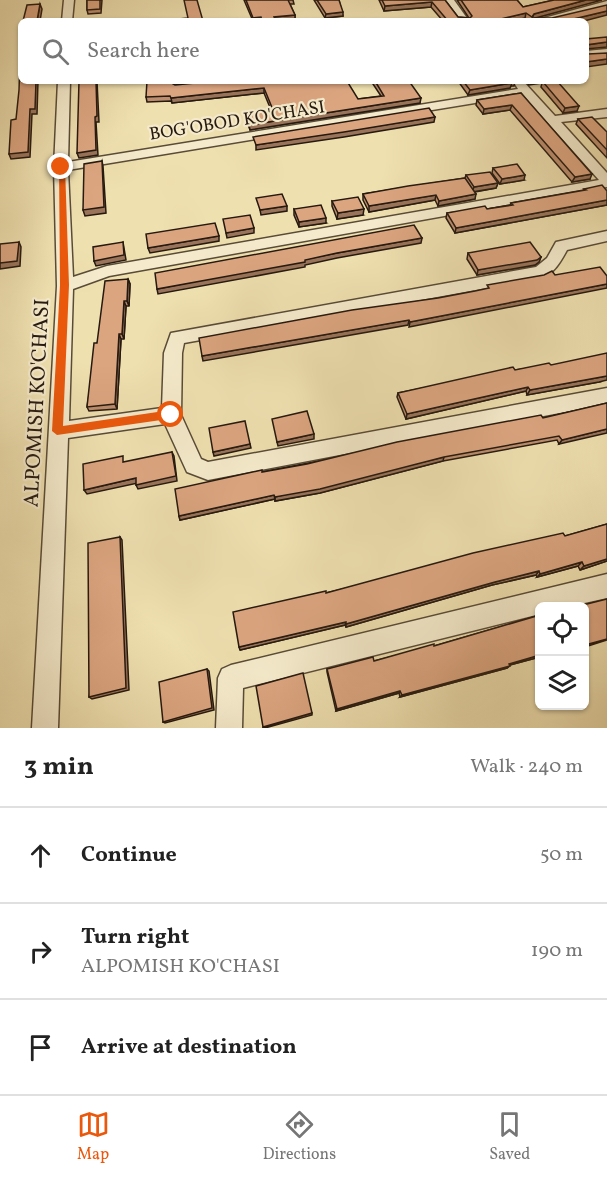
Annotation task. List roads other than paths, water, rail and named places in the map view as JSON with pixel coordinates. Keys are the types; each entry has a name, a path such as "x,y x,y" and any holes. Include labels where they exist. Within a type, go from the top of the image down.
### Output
{"street":[{"path":"67,18 69,0"},
{"path":"449,0 462,18"},
{"path":"550,18 607,4"},
{"path":"589,54 607,52"},
{"name":"ALPOMISH KO'CHASI","path":"45,728 65,285 61,167 64,84"},
{"path":"176,85 186,84"},
{"path":"521,86 607,182"},
{"name":"BOG'OBOD KO'CHASI","path":"61,167 521,86"},
{"path":"551,120 607,113"},
{"path":"65,285 107,271 607,182"},
{"path":"607,236 561,246 542,272 177,338 173,353 171,415 194,466 208,471 607,396"},
{"path":"57,431 171,415"},
{"path":"229,728 231,678 607,586"}]}
